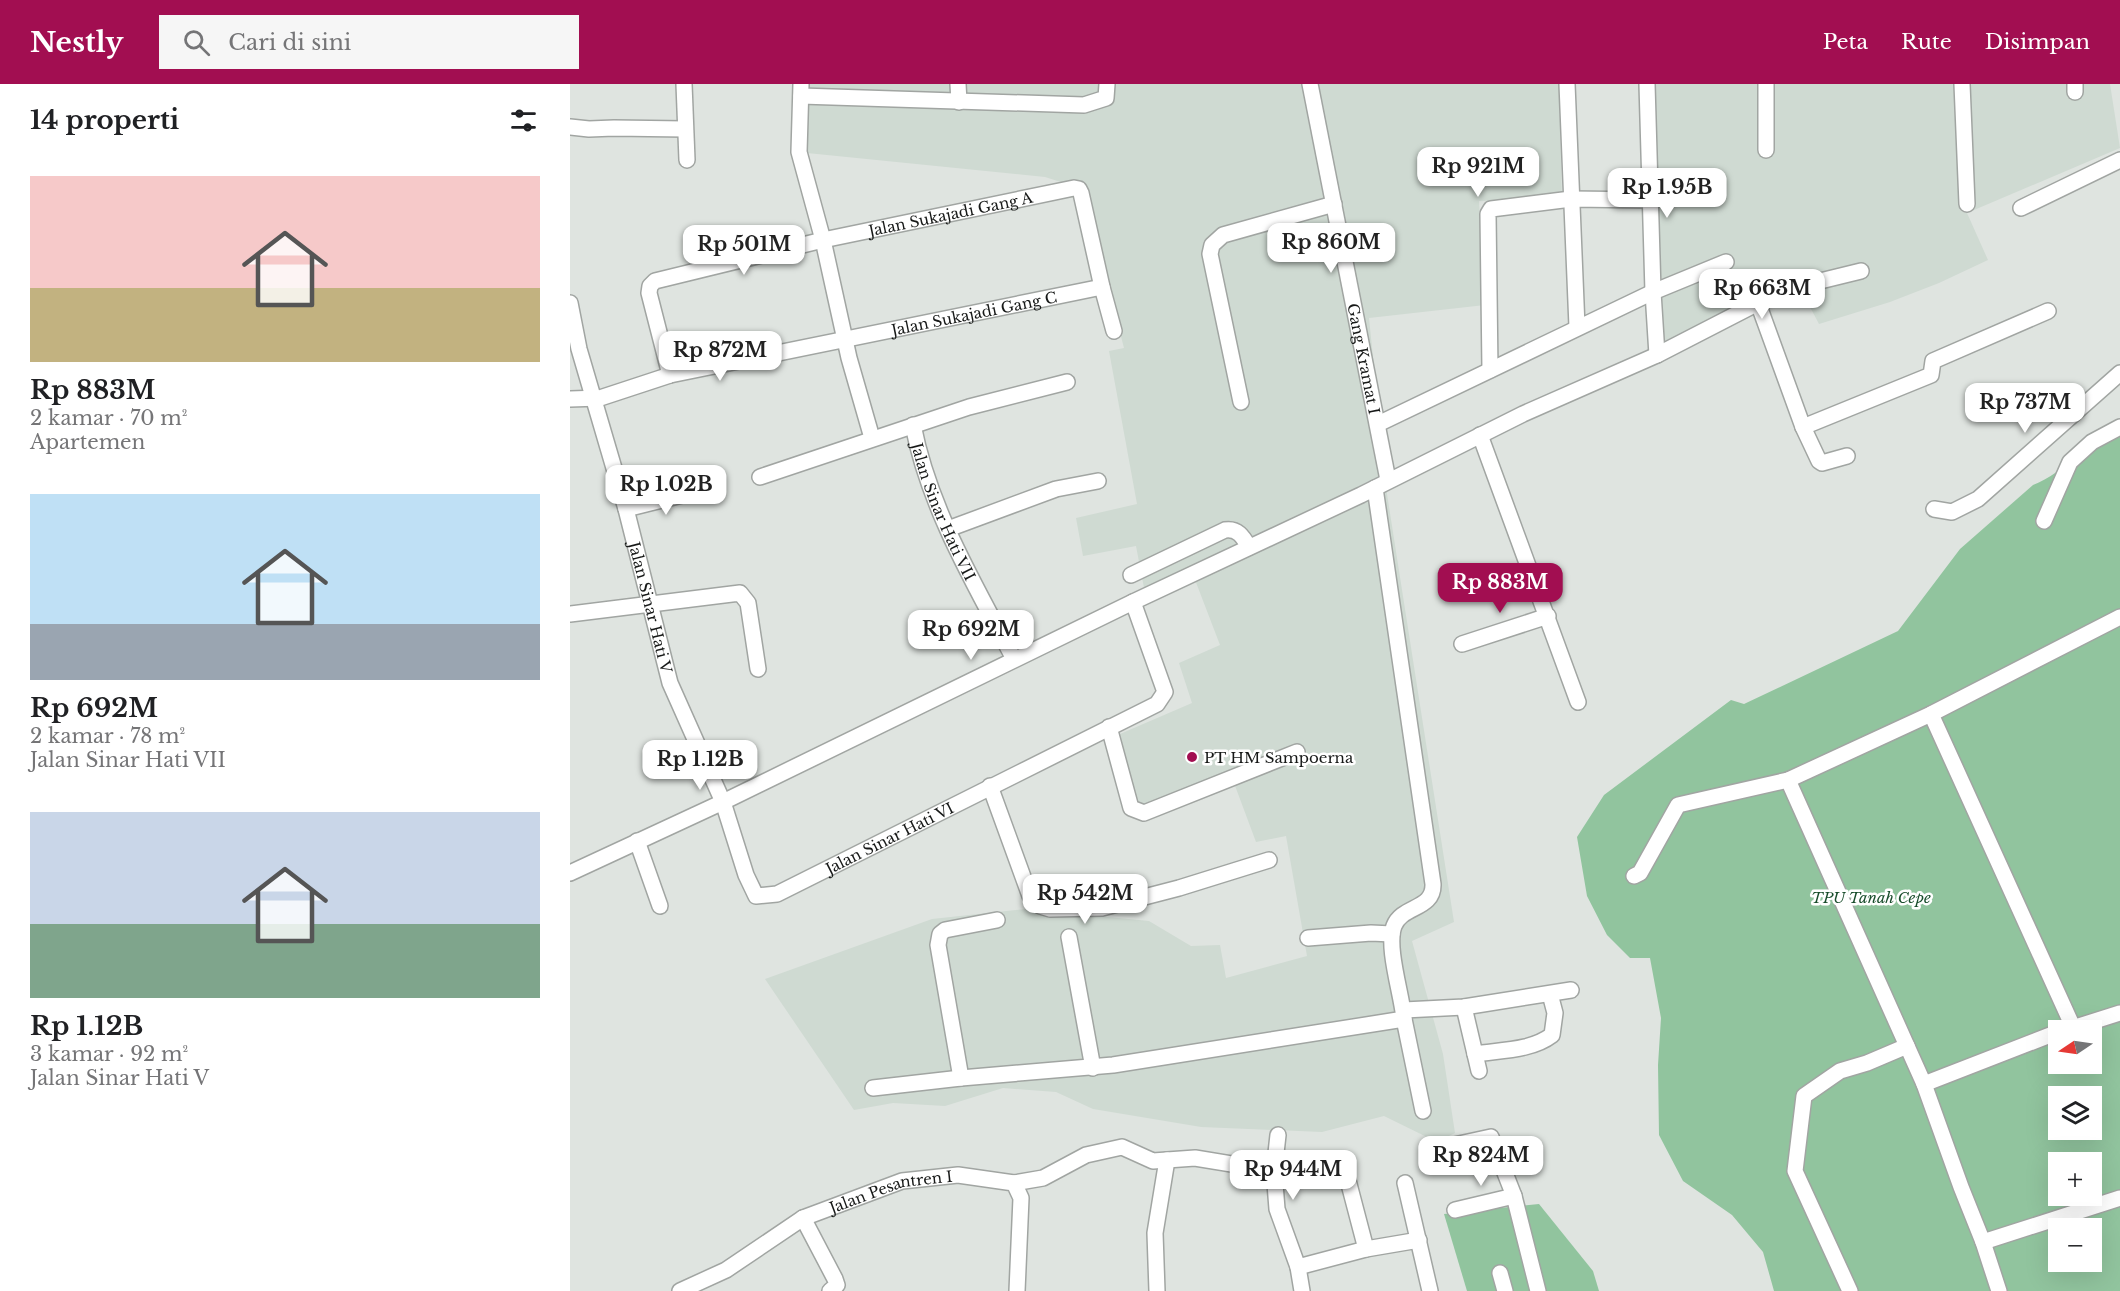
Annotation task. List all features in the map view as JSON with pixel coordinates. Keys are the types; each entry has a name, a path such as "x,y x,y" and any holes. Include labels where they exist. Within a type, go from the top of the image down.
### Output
{"street":[{"path":"684,84 687,160"},
{"path":"958,84 959,102"},
{"path":"872,438 849,358 823,240 799,152 801,90 959,102 1084,105 1106,98 1107,84"},
{"name":"Gang Kramat I","path":"1310,84 1384,458 1382,484 1434,892 1431,898 1401,916 1392,934"},
{"path":"1567,84 1577,327"},
{"path":"1647,84 1657,355"},
{"path":"1766,84 1766,150"},
{"path":"1962,84 1967,204"},
{"path":"570,127 685,129"},
{"path":"2021,208 2120,160"},
{"name":"Jalan Sukajadi Gang A","path":"670,375 649,293 652,283 659,279 823,240 1074,188 1081,193 1102,287"},
{"path":"1490,370 1488,214 1491,209 1571,199 1650,200"},
{"path":"1241,402 1210,254 1212,245 1223,236 1334,204"},
{"path":"1378,424 1577,327 1726,262"},
{"path":"570,873 723,802 1523,414 1657,355 1758,303 1812,283 1861,271"},
{"path":"1102,287 1114,331"},
{"name":"Jalan Sukajadi Gang C","path":"570,399 600,398 670,375 1102,287"},
{"name":"Jalan Sinar Hati V","path":"570,303 575,350 595,398 670,683 723,802"},
{"path":"1758,303 1803,428 1820,463 1847,456"},
{"path":"1803,428 1931,375 1933,361 2048,311"},
{"path":"1934,509 1952,512 1978,499 2120,373"},
{"path":"760,477 872,438 987,402 1067,382"},
{"name":"Jalan Sinar Hati VII","path":"913,425 918,454 948,529 1014,659"},
{"path":"2044,521 2070,462 2092,442 2120,427"},
{"path":"1480,435 1578,702"},
{"path":"948,529 1056,489 1098,481"},
{"path":"626,509 698,491"},
{"path":"1131,575 1225,530 1241,534 1249,547"},
{"path":"570,614 740,593 748,603 758,669"},
{"name":"Jalan Sinar Hati VI","path":"723,802 746,875 756,896 777,894 1157,704 1165,692 1132,602"},
{"path":"1462,644 1548,616"},
{"path":"1634,876 1640,873 1678,805 1788,780 1930,714 2120,618"},
{"path":"1930,714 2064,1020"},
{"path":"1109,727 1131,808 1144,813 1297,752"},
{"path":"1788,780 1924,1084 2000,1291"},
{"path":"990,786 1030,896 1040,906 1050,909 1102,908 1179,888 1269,860"},
{"path":"637,842 660,906"},
{"path":"961,1077 938,945 939,938 945,930 997,920"},
{"path":"1308,938 1371,933 1392,934 1404,1015 1423,1111"},
{"path":"1069,937 1093,1068"},
{"path":"873,1088 961,1077 1093,1068 1404,1015 1571,990"},
{"path":"1475,1054 1532,1045 1543,1042 1552,1035 1555,1013 1550,994"},
{"path":"1464,1007 1479,1071"},
{"path":"2097,1020 2120,1013"},
{"path":"1924,1084 2048,1036"},
{"path":"1850,1291 1796,1171 1804,1096 1840,1071 1867,1063 1907,1046"},
{"path":"1278,1135 1274,1171 1277,1209 1298,1267 1302,1291"},
{"path":"1445,1147 1491,1137 1514,1196 1538,1291"},
{"name":"Jalan Pesantren I","path":"680,1291 726,1270 803,1218 902,1181 958,1175 1014,1183 1043,1178 1086,1155 1122,1147 1153,1161 1196,1158 1274,1171"},
{"path":"1157,1291 1155,1233 1167,1160"},
{"path":"1344,1166 1366,1249"},
{"path":"1014,1183 1021,1198 1017,1291"},
{"path":"1405,1183 1430,1291"},
{"path":"1455,1210 1514,1196"},
{"path":"1983,1242 2120,1198"},
{"path":"803,1218 835,1279 837,1285 830,1291"},
{"path":"1298,1267 1366,1249 1419,1240"},
{"path":"1500,1273 1504,1291"}],"shaded area":[{"path":"809,84 1559,84 1562,199 1479,201 1485,305 1369,318 1387,494 1454,922 1412,941 1443,1054 1455,1133 1437,1142 1384,1116 1322,1132 1201,1127 1093,1109 1056,1092 1003,1088 945,1106 893,1103 854,1110 765,979 932,919 1026,909 1149,921 1191,946 1220,945 1226,978 1307,956 1286,836 1256,842 1234,783 1142,816 1113,737 1192,703 1179,663 1220,645 1192,572 1145,593 1136,546 1083,556 1076,518 1137,504 1109,351 1124,348 1083,189 1045,177 807,153"},
{"path":"1645,84 2110,84 2120,148 1967,213 1988,260 1939,283 1890,302 1819,324 1801,290 1661,348"}],"green space":[{"name":"TPU Tanah Cepe","path":"2120,419 2120,1291 1774,1291 1763,1252 1732,1215 1683,1181 1659,1135 1658,1065 1661,1018 1650,958 1630,958 1607,935 1587,896 1577,837 1604,795 1731,700 1744,704 1898,631 1960,549 2033,485 2045,480"},
{"path":"1539,1204 1593,1271 1599,1291 1467,1291 1444,1214"}],"place":[{"name":"PT HM Sampoerna","path":"1192,757"}]}
